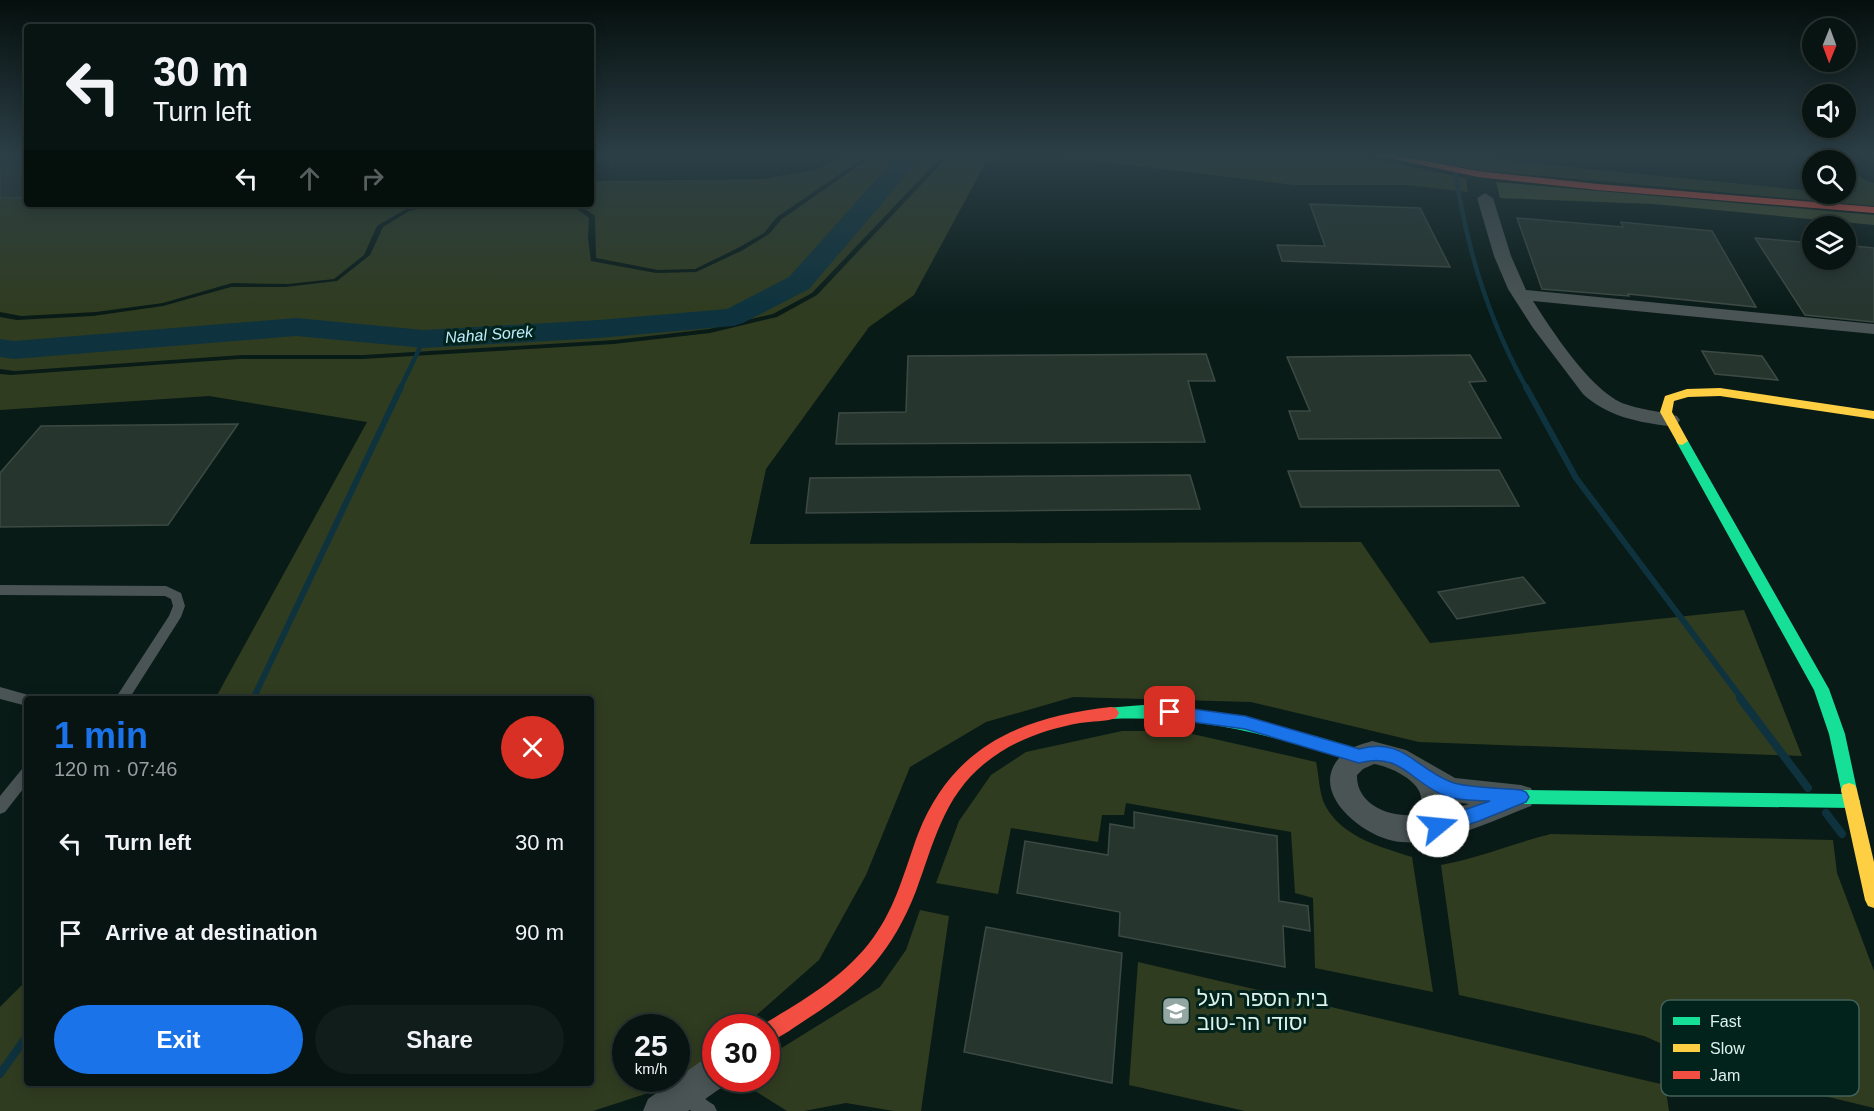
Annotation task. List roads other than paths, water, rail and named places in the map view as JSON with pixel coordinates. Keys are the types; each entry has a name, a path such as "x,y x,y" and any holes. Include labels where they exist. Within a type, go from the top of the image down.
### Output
{"street":[{"path":"1488,206 1508,268 1521,295 1584,384 1597,397 1629,412 1670,420"},
{"path":"1824,206 1874,210"},
{"path":"1521,295 1874,329"},
{"path":"1874,414 1720,392 1680,393 1669,399 1666,412 1821,689 1837,734 1874,900"},
{"path":"780,1024 865,963 881,944 898,913 936,812 953,784 977,758 1011,736 1049,723 1088,715 1170,712 1245,722 1359,756"},
{"path":"1521,797 1454,822 1403,830 1387,828 1366,818 1345,794 1343,780 1345,768 1359,756 1372,752 1387,753 1402,759 1423,776 1451,790 1521,797 1852,801"},
{"path":"1403,830 1418,827 1428,820 1435,807 1434,793 1423,776"},
{"path":"685,1105 702,1086"}],"lane":[{"path":"0,590 166,591 177,596 179,606 175,617 124,696"},
{"path":"0,693 24,699"},
{"path":"0,807 24,777"}],"waterway":[{"name":"Nahal Sorek","path":"0,348 14,350 296,327 424,339 599,329 733,317 799,283 867,206"},
{"path":"1461,206 1470,246 1488,304 1512,361 1527,389"},
{"path":"400,389 424,339"},
{"path":"254,696 401,387"},
{"path":"1526,387 1576,478 1742,699"},
{"path":"1740,698 1808,788"},
{"path":"1826,813 1842,834"},
{"path":"0,1074 24,1040"}],"place":[{"name":"בית הספר העל יסודי הר-טוב","path":"1176,1011"}]}
